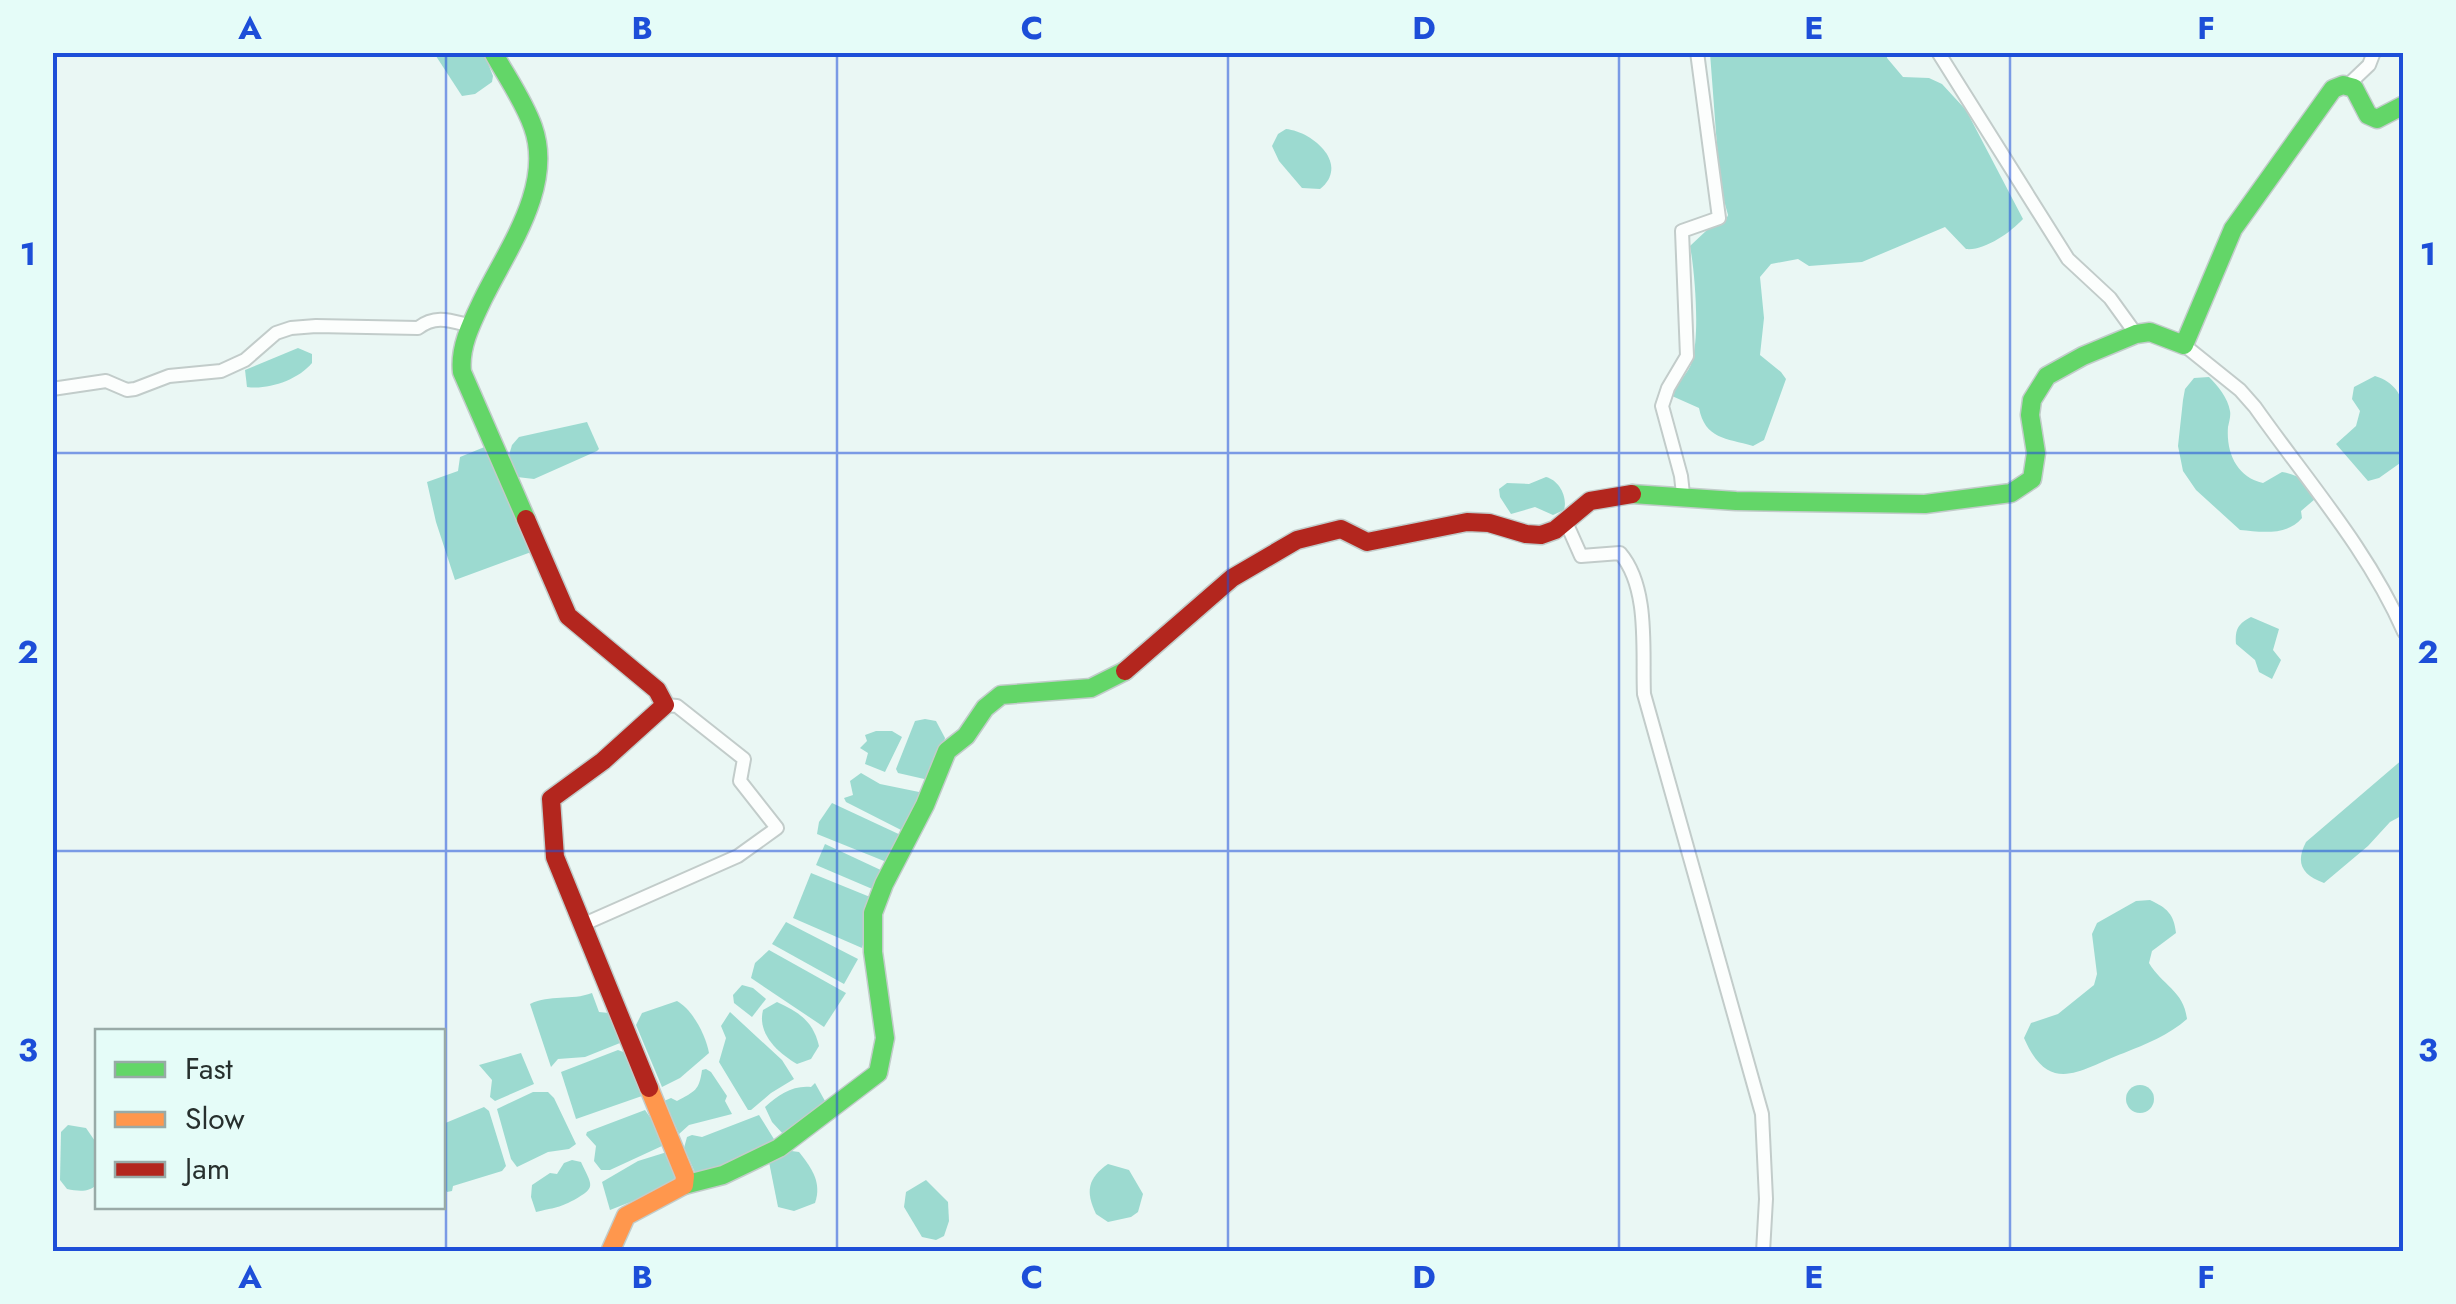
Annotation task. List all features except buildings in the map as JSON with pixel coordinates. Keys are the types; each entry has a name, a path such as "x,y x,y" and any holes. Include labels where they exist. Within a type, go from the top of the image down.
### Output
{"street":[{"path":"493,52 533,127 538,152 537,188 472,326 460,356 462,372 568,616 657,690 665,705"},
{"path":"1683,494 1662,406 1687,356 1682,232 1719,218 1697,52"},
{"path":"1938,52 2068,260 2110,298 2136,334"},
{"path":"2184,345 2233,229 2328,95 2335,87 2348,85 2369,65 2374,52"},
{"path":"2348,85 2359,94 2368,115 2377,119 2404,105"},
{"path":"52,389 106,381 126,390 169,376 220,371 245,360 266,340 291,328 418,328 439,318 472,326"},
{"path":"610,1252 626,1216 684,1184 710,1181 753,1162 806,1129 878,1072 884,1063 884,1032 873,913 888,871 933,790 947,751 965,741 978,723 983,707 1001,695 1080,689 1126,673 1134,661 1214,590 1297,540 1341,529 1367,542 1484,522 1526,536 1542,536 1552,533 1580,505 1610,496 1683,494 1708,500 1925,504 2011,494 2032,478 2036,453 2030,416 2036,389 2048,376 2084,356 2150,332 2184,345 2240,390 2343,524 2389,598 2404,632"},
{"path":"1565,520 1581,556 1620,553 1627,560 1640,606 1644,623 1644,694 1762,1114 1766,1199 1763,1252"},
{"path":"584,924 738,856 777,828 740,781 744,760 677,706 665,705 603,761 550,800 556,857 683,1168 684,1184"}],"shaded area":[{"path":"434,53 484,53 492,82 475,94 462,96"},
{"path":"1710,53 1887,53 1903,77 1929,78 1942,84 1966,110 2023,219 1996,240 1973,249 1966,249 1945,227 1862,262 1809,266 1798,259 1771,264 1760,277 1764,318 1760,355 1786,379 1764,440 1753,446 1718,436 1706,426 1699,408 1672,396 1690,366 1696,336 1690,246 1707,230 1725,222 1728,215 1720,186"},
{"path":"1286,129 1307,136 1325,151 1331,170 1320,189 1302,188 1279,161 1272,146"},
{"path":"298,348 312,354 312,363 306,369 282,382 247,387 245,370"},
{"path":"2375,376 2387,382 2401,399 2405,422 2403,461 2368,481 2336,444 2356,426 2360,411 2352,399 2354,387"},
{"path":"2209,377 2229,406 2229,446 2240,470 2263,483 2282,472 2288,473 2303,480 2313,493 2315,499 2301,511 2302,518 2289,528 2273,532 2240,530 2196,490 2183,471 2178,446 2185,389 2194,378"},
{"path":"587,422 597,451 534,479 517,477 507,462 519,437"},
{"path":"487,446 534,551 455,580 427,482 458,471 460,457"},
{"path":"1546,477 1561,490 1564,510 1553,515 1535,507 1511,514 1499,489 1507,483 1529,484"},
{"path":"2251,617 2279,629 2273,650 2281,660 2272,679 2259,672 2255,660 2236,644 2238,627"},
{"path":"915,721 936,721 945,738 933,781 898,773 896,769"},
{"path":"892,731 902,737 885,772 865,764 868,753 860,748 867,741 865,735"},
{"path":"2403,759 2403,815 2390,822 2324,883 2310,876 2301,862 2306,842"},
{"path":"861,773 880,784 924,793 905,832 846,802 844,798 853,795 850,781"},
{"path":"832,803 905,837 889,863 817,834 819,822"},
{"path":"825,844 885,872 877,891 816,865"},
{"path":"811,873 875,899 862,948 793,918"},
{"path":"2150,900 2169,912 2176,933 2152,951 2149,963 2182,1002 2187,1019 2157,1039 2081,1071 2056,1073 2045,1068 2024,1038 2031,1023 2058,1014 2094,985 2097,974 2092,934 2097,923 2136,901"},
{"path":"786,922 858,959 844,984 772,944"},
{"path":"769,950 846,993 824,1027 751,978 755,963"},
{"path":"742,985 766,999 752,1017 734,1003 733,995"},
{"path":"592,993 599,1012 609,1013 620,1043 585,1057 558,1059 551,1067 530,1004"},
{"path":"677,1001 698,1024 709,1053 680,1078 662,1087 636,1025 642,1013"},
{"path":"777,1002 798,1014 813,1030 819,1046 811,1059 797,1064 766,1035 763,1010"},
{"path":"730,1012 782,1060 794,1079 751,1110 719,1062 726,1038 721,1026"},
{"path":"618,1050 626,1053 642,1096 576,1119 561,1072"},
{"path":"521,1053 534,1084 495,1101 490,1097 492,1080 479,1065"},
{"path":"706,1069 727,1096 725,1101 732,1114 689,1125 679,1134 664,1101 677,1101 692,1092"},
{"path":"815,1083 825,1101 824,1113 784,1135 765,1107 786,1092"},
{"path":"2140,1085 2150,1089 2154,1099 2150,1109 2140,1113 2130,1109 2126,1099 2130,1089"},
{"path":"533,1092 548,1092 554,1098 576,1144 517,1167 511,1159 497,1109"},
{"path":"484,1107 489,1111 506,1166 502,1171 453,1186 447,1192 445,1123"},
{"path":"645,1110 659,1130 662,1146 610,1170 601,1170 594,1161 596,1146 587,1132"},
{"path":"759,1115 777,1144 697,1177 684,1148 687,1137 702,1137"},
{"path":"68,1125 86,1128 95,1141 94,1187 67,1189 60,1180 61,1132"},
{"path":"784,1150 799,1152 816,1182 815,1203 794,1211 778,1207 769,1162"},
{"path":"667,1152 682,1178 610,1210 602,1182 638,1161"},
{"path":"581,1162 590,1181 589,1189 568,1203 536,1212 532,1185 550,1173 557,1174 564,1163"},
{"path":"1108,1164 1129,1170 1143,1194 1138,1212 1108,1222 1096,1214 1090,1186"},
{"path":"926,1180 948,1202 949,1221 944,1236 936,1240 922,1237 904,1207 906,1192"}],"traffic: fast":[{"path":"493,52 533,127 538,172 525,216 467,335 462,372 526,519"},
{"path":"1632,494 1736,501 1925,504 2011,493 2032,479 2036,453 2030,415 2032,400 2047,376 2136,334 2150,332 2184,345 2233,229 2333,89 2343,85 2354,88 2368,115 2377,119 2404,105"},
{"path":"684,1185 723,1175 779,1148 878,1073 885,1038 873,952 873,913 947,751 966,736 985,708 1001,695 1091,688 1125,671"}],"traffic: slow":[{"path":"610,1252 626,1216 684,1185 685,1176 649,1088"}],"traffic: jam":[{"path":"1125,671 1232,578 1297,540 1341,529 1367,542 1467,522 1541,535 1555,530 1590,501 1632,494"},
{"path":"526,519 568,616 657,690 665,705 603,761 551,799 555,857 649,1088"}]}
